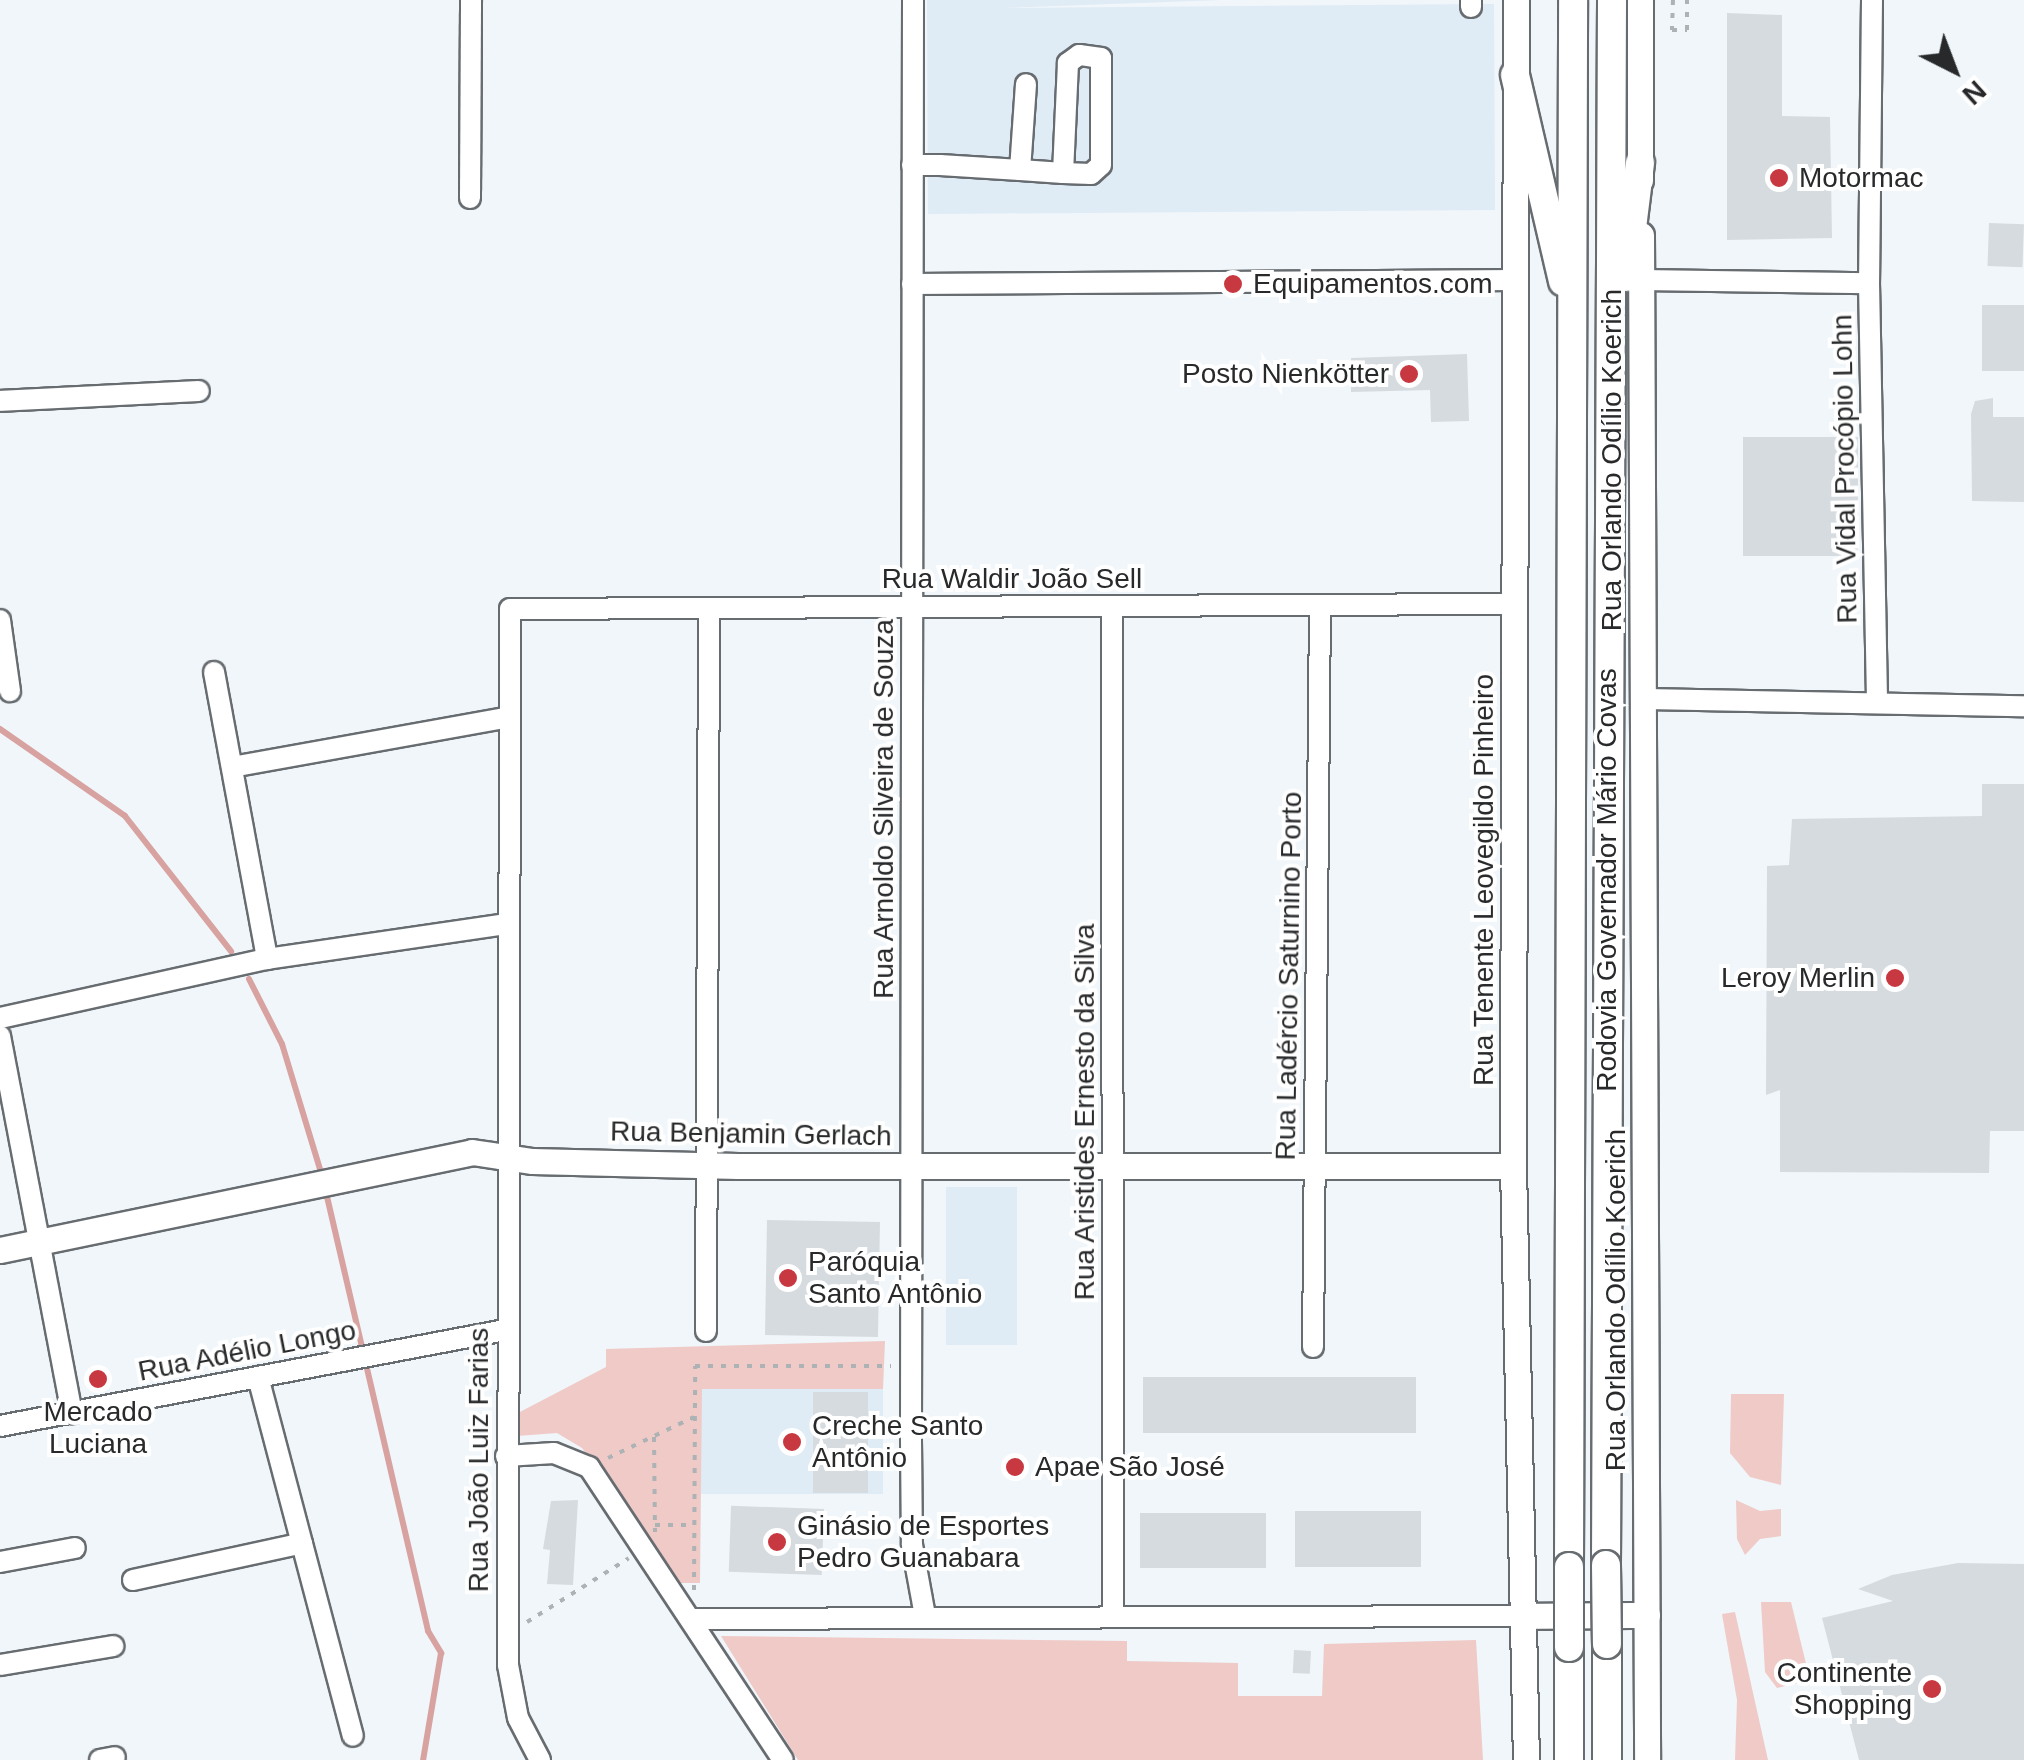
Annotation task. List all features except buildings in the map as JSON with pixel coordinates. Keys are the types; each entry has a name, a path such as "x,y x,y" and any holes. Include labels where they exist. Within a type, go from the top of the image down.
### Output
{"highway":[{"name":"Rodovia Governador Mário Covas","path":"1569,1760 1573,0"},
{"name":"Rodovia Governador Mário Covas","path":"1607,1760 1612,0"},
{"path":"1515,75 1572,317"},
{"path":"1612,398 1640,163"}],"main road":[{"name":"Rua Tenente Leovegildo Pinheiro","path":"1516,0 1513,1166 1526,1760"},
{"name":"Rua Orlando Odílio Koerich","path":"1640,0 1647,1760"},
{"name":"Rua Benjamin Gerlach","path":"0,1250 446,1155 509,1154 532,1161 708,1166 1513,1166"},
{"path":"1525,1616 1647,1615"}],"street":[{"path":"470,198 471,0"},
{"name":"Rua Arnoldo Silveira de Souza","path":"913,0 912,1546 925,1616"},
{"name":"Rua Vidal Procópio Lohn","path":"1872,0 1869,284 1877,703"},
{"path":"912,165 1091,174 1101,165 1101,58 1079,55 1068,64 1063,172"},
{"path":"1020,170 1026,84"},
{"path":"912,284 1515,280"},
{"path":"1641,280 1869,284"},
{"path":"0,400 199,391"},
{"name":"Rua Waldir João Sell","path":"510,608 1514,604"},
{"name":"Rua Aristides Ernesto da Silva","path":"1112,606 1113,1616"},
{"name":"Rua Ladércio Saturnino Porto","path":"1313,1347 1320,606"},
{"name":"Rua João Luiz Farias","path":"510,608 507,1634 511,1693 540,1760"},
{"path":"706,1331 709,608"},
{"path":"0,620 10,690"},
{"path":"214,672 266,959"},
{"path":"1643,699 2024,706"},
{"path":"232,767 509,718"},
{"path":"0,1018 266,959 507,924"},
{"path":"0,1036 9,1132 40,1242 72,1413"},
{"name":"Rua Adélio Longo","path":"0,1426 505,1330"},
{"path":"258,1377 352,1736"},
{"path":"506,1456 554,1454 589,1467 651,1554 783,1760"},
{"path":"134,1580 302,1543"},
{"path":"0,1562 75,1548"},
{"path":"694,1619 1525,1616"},
{"path":"0,1666 113,1646"}],"path":[{"path":"1673,0 1672,30 1686,30 1687,0"},
{"path":"694,1619 695,1366 911,1366"},
{"path":"589,1467 694,1417"},
{"path":"507,1634 651,1554 655,1525 654,1437"},
{"path":"655,1525 694,1525"}],"shaded area":[{"path":"927,0 1220,0 1003,8 1494,4 1495,210 928,214"},
{"path":"946,1187 1017,1187 1017,1345 946,1345"},
{"path":"885,1341 883,1389 702,1389 700,1583 680,1583 582,1448 557,1433 517,1436 516,1414 606,1367 606,1349"},
{"name":"Creche Santo Antônio","path":"701,1389 883,1389 883,1494 701,1494"},
{"path":"1731,1394 1784,1394 1781,1485 1750,1477 1730,1453"},
{"path":"1736,1500 1760,1511 1781,1509 1781,1536 1760,1539 1745,1555 1737,1539"},
{"path":"1761,1602 1791,1602 1810,1680 1777,1688 1765,1672"},
{"path":"1735,1612 1768,1760 1735,1760 1737,1700 1722,1614"},
{"path":"721,1636 1127,1641 1127,1661 1238,1663 1238,1696 1322,1696 1324,1644 1476,1640 1483,1760 798,1760"}],"waterway":[{"path":"0,729 125,816 231,951"},
{"path":"249,979 282,1044 322,1176"},
{"path":"325,1188 428,1631 441,1653 423,1760"}],"place":[{"name":"Motormac","path":"1779,178"},
{"name":"Equipamentos.com","path":"1233,284"},
{"name":"Posto Nienkötter","path":"1409,374"},
{"name":"Leroy Merlin","path":"1895,978"},
{"name":"Paróquia Santo Antônio","path":"788,1278"},
{"name":"Mercado Luciana","path":"98,1379"},
{"name":"Creche Santo Antônio","path":"792,1442"},
{"name":"Apae São José","path":"1015,1467"},
{"name":"Ginásio de Esportes Pedro Guanabara","path":"777,1542"},
{"name":"Continente Shopping","path":"1932,1689"}]}
